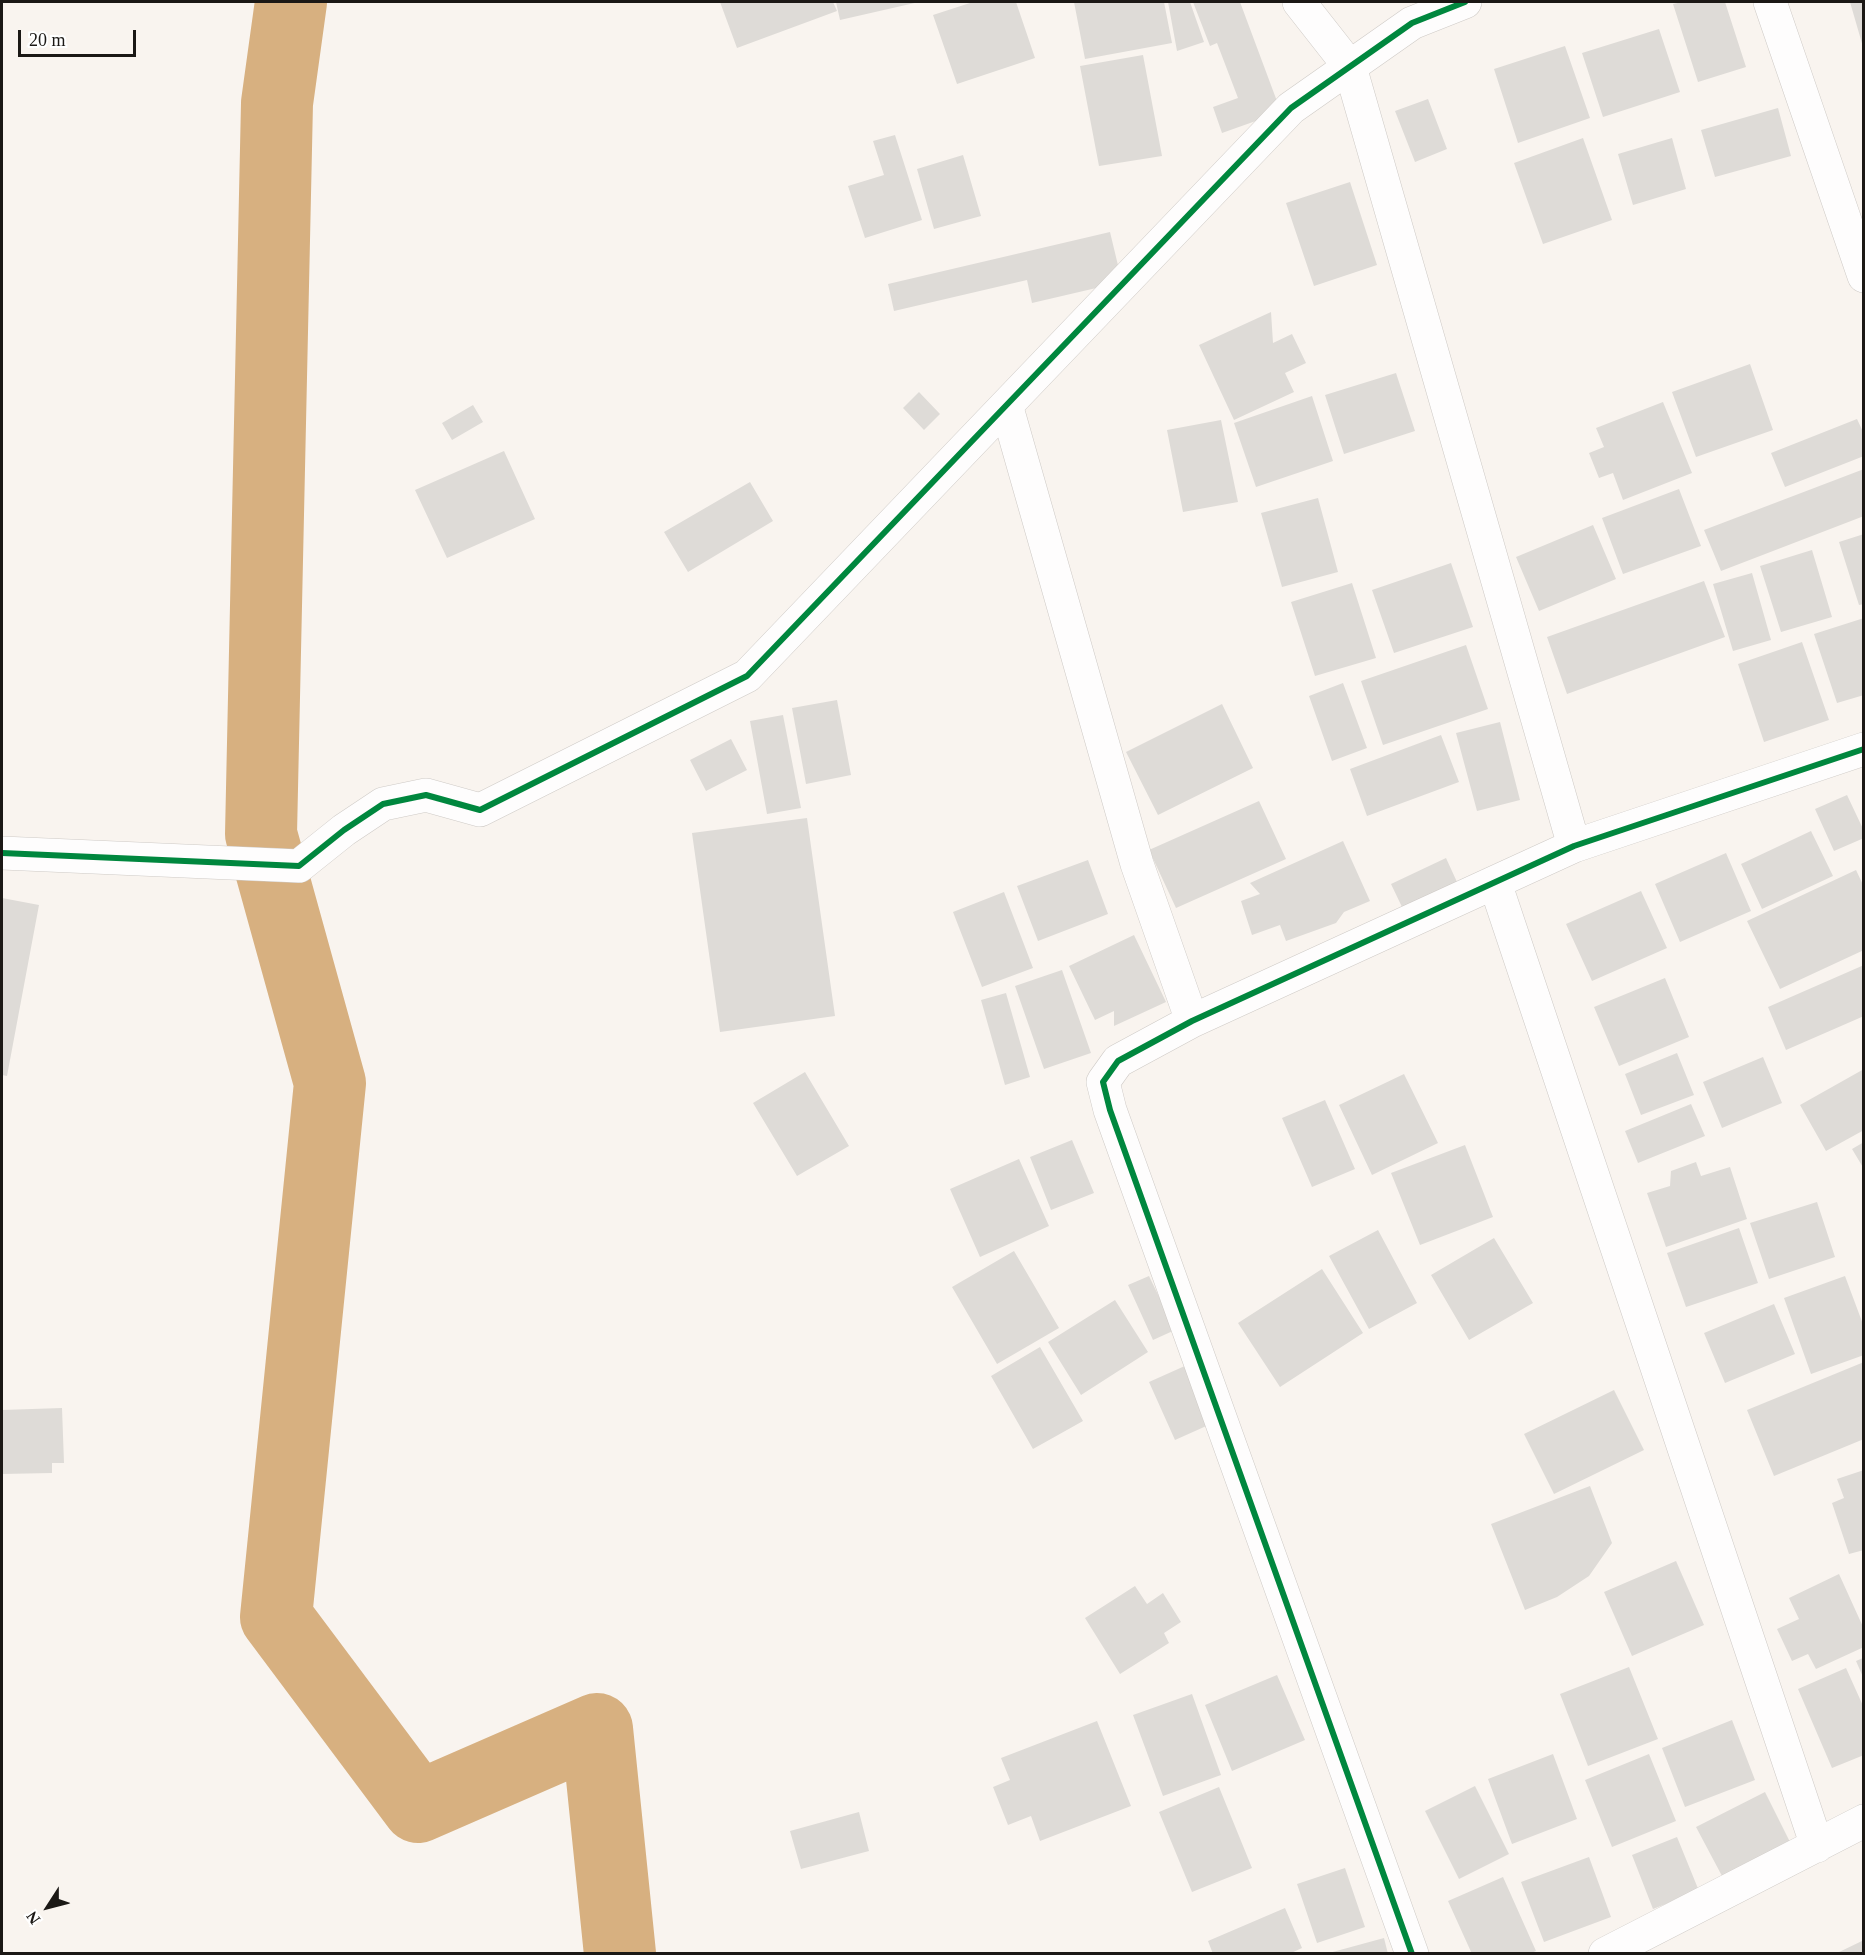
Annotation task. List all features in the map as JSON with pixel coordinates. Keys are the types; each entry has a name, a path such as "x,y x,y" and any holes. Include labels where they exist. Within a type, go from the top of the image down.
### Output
{"street":[{"path":"1299,2 1350,68 1574,846"},
{"path":"2,853 299,866 344,830 383,804 426,795 480,810 747,676 1007,408 1291,108 1412,22 1465,2"},
{"path":"1770,2 1863,276"},
{"path":"1007,408 1137,864 1192,1020"},
{"path":"1412,1953 1118,1132 1103,1082 1118,1061 1192,1020 1574,846 1863,748"},
{"path":"1495,883 1817,1846"},
{"path":"1605,1953 1863,1821"}],"building":[{"path":"720,2 833,2 837,11 737,48"},
{"path":"836,2 919,2 840,20"},
{"path":"973,2 1016,2 1035,58 957,84 933,15"},
{"path":"1074,2 1164,2 1172,43 1085,59"},
{"path":"1168,2 1190,2 1204,42 1177,51"},
{"path":"1193,2 1240,2 1281,112 1222,133 1213,107 1238,98 1217,43 1210,46"},
{"path":"1725,2 1746,67 1698,82 1673,4"},
{"path":"1850,2 1864,2 1864,47 1863,47"},
{"path":"1659,29 1680,92 1603,117 1582,53"},
{"path":"1565,46 1590,118 1518,143 1494,69"},
{"path":"1143,55 1162,156 1099,166 1080,66"},
{"path":"1428,99 1447,149 1415,162 1395,111"},
{"path":"1778,108 1791,156 1715,177 1701,130"},
{"path":"895,135 922,220 865,238 848,186 884,175 873,141"},
{"path":"1583,138 1612,220 1543,244 1514,163"},
{"path":"1672,138 1686,189 1633,205 1618,154"},
{"path":"963,155 981,216 934,229 917,169"},
{"path":"1350,182 1377,265 1314,286 1286,203"},
{"path":"1110,232 1122,282 1032,303 1027,280 894,311 888,284"},
{"path":"1271,312 1273,343 1292,334 1306,363 1285,373 1294,392 1234,420 1199,345"},
{"path":"1750,364 1773,430 1696,457 1672,392"},
{"path":"1396,373 1415,431 1344,454 1325,395"},
{"path":"919,392 940,414 924,430 903,408"},
{"path":"1312,396 1333,461 1256,487 1234,423"},
{"path":"1663,402 1692,473 1623,500 1613,473 1599,478 1589,453 1604,447 1596,428"},
{"path":"473,405 483,422 452,440 442,423"},
{"path":"1857,419 1864,434 1864,456 1785,487 1771,453"},
{"path":"1221,420 1238,502 1183,512 1167,430"},
{"path":"504,451 535,519 447,558 415,490"},
{"path":"1864,469 1864,516 1721,571 1704,530"},
{"path":"750,482 773,521 688,572 664,532"},
{"path":"1679,489 1701,546 1623,574 1602,518"},
{"path":"1318,498 1338,572 1282,587 1261,513"},
{"path":"1593,525 1616,579 1539,611 1516,557"},
{"path":"1864,534 1864,604 1859,605 1839,542"},
{"path":"1812,550 1832,617 1781,632 1760,566"},
{"path":"1451,563 1473,627 1394,653 1372,590"},
{"path":"1752,573 1771,640 1733,651 1713,584"},
{"path":"1704,581 1725,637 1567,694 1547,637"},
{"path":"1352,583 1376,658 1315,676 1291,602"},
{"path":"1864,618 1864,695 1837,703 1814,634"},
{"path":"1802,642 1829,720 1764,742 1738,664"},
{"path":"1466,645 1488,709 1383,745 1361,681"},
{"path":"1343,683 1367,748 1332,761 1309,696"},
{"path":"837,700 851,775 806,784 792,708"},
{"path":"1222,704 1253,768 1158,815 1126,752"},
{"path":"783,715 801,808 767,814 750,721"},
{"path":"1500,722 1520,800 1477,811 1456,733"},
{"path":"1441,735 1459,782 1367,816 1350,769"},
{"path":"731,739 747,770 706,791 690,760"},
{"path":"1847,795 1864,831 1864,838 1834,851 1815,809"},
{"path":"1259,801 1286,859 1176,908 1149,850"},
{"path":"807,818 835,1016 720,1032 692,833"},
{"path":"1811,831 1833,876 1762,909 1741,864"},
{"path":"1343,841 1370,901 1344,912 1336,923 1286,941 1280,925 1252,935 1241,901 1260,894 1250,883"},
{"path":"1726,853 1751,911 1680,942 1655,884"},
{"path":"1446,858 1457,882 1402,907 1391,884"},
{"path":"1088,860 1108,914 1038,941 1017,886"},
{"path":"1856,870 1864,887 1864,950 1780,989 1747,921"},
{"path":"1641,891 1667,948 1592,981 1566,924"},
{"path":"1004,892 1033,968 982,987 953,912"},
{"path":"2,898 39,905 7,1076 2,1075"},
{"path":"1134,935 1166,1002 1114,1026 1114,1011 1095,1020 1069,966"},
{"path":"1864,965 1864,1016 1786,1050 1768,1007"},
{"path":"1062,970 1091,1053 1044,1069 1015,986"},
{"path":"1665,978 1689,1037 1619,1066 1594,1007"},
{"path":"1006,993 1030,1077 1005,1085 981,1000"},
{"path":"1677,1053 1694,1095 1641,1115 1625,1074"},
{"path":"1763,1057 1782,1103 1722,1128 1703,1082"},
{"path":"1864,1069 1864,1130 1826,1151 1800,1105"},
{"path":"805,1072 849,1146 797,1176 753,1103"},
{"path":"1404,1074 1438,1143 1372,1175 1339,1105"},
{"path":"1325,1100 1355,1169 1312,1187 1282,1118"},
{"path":"1691,1104 1705,1136 1638,1163 1625,1131"},
{"path":"1072,1140 1094,1193 1051,1210 1030,1157"},
{"path":"1864,1142 1864,1169 1852,1149"},
{"path":"1465,1145 1493,1217 1420,1245 1391,1173"},
{"path":"1019,1159 1049,1226 980,1257 950,1189"},
{"path":"1696,1162 1701,1176 1730,1167 1747,1219 1666,1247 1647,1193 1670,1186 1671,1171"},
{"path":"1817,1202 1835,1257 1769,1279 1750,1223"},
{"path":"1739,1228 1758,1283 1686,1307 1667,1253"},
{"path":"1378,1230 1417,1303 1369,1329 1329,1256"},
{"path":"1494,1238 1533,1303 1469,1340 1431,1275"},
{"path":"1014,1251 1059,1328 997,1364 952,1287"},
{"path":"1322,1269 1363,1333 1280,1387 1238,1323"},
{"path":"1149,1276 1175,1330 1153,1340 1128,1285"},
{"path":"1845,1276 1864,1327 1864,1355 1811,1374 1784,1298"},
{"path":"1115,1300 1148,1352 1081,1395 1048,1342"},
{"path":"1774,1304 1795,1354 1725,1383 1704,1333"},
{"path":"1040,1347 1083,1421 1033,1449 991,1376"},
{"path":"1864,1362 1864,1439 1774,1476 1747,1410"},
{"path":"1187,1365 1213,1423 1175,1440 1149,1382"},
{"path":"1614,1390 1644,1450 1554,1494 1524,1434"},
{"path":"62,1408 64,1463 52,1463 52,1473 2,1474 2,1410"},
{"path":"1864,1470 1864,1550 1849,1554 1832,1503 1844,1498 1837,1479"},
{"path":"1590,1486 1612,1543 1589,1576 1557,1597 1525,1610 1491,1524"},
{"path":"1676,1561 1704,1625 1632,1656 1604,1592"},
{"path":"1839,1574 1864,1629 1864,1647 1816,1669 1808,1654 1792,1661 1777,1629 1799,1619 1789,1598"},
{"path":"1135,1586 1147,1604 1163,1593 1181,1622 1164,1633 1169,1643 1120,1674 1085,1618"},
{"path":"1863,1658 1863,1677 1856,1661"},
{"path":"1629,1667 1658,1739 1588,1766 1560,1694"},
{"path":"1846,1668 1864,1708 1864,1755 1832,1768 1798,1689"},
{"path":"1277,1675 1305,1740 1232,1771 1205,1705"},
{"path":"1192,1694 1221,1775 1163,1796 1133,1715"},
{"path":"1732,1720 1755,1780 1685,1807 1662,1748"},
{"path":"1097,1721 1131,1806 1040,1841 1031,1816 1008,1825 993,1787 1010,1780 1001,1758"},
{"path":"1553,1754 1577,1819 1512,1844 1488,1779"},
{"path":"1649,1754 1676,1821 1612,1847 1585,1780"},
{"path":"1475,1786 1509,1854 1459,1879 1425,1811"},
{"path":"1219,1787 1252,1868 1192,1892 1159,1812"},
{"path":"1765,1792 1790,1842 1722,1876 1696,1827"},
{"path":"859,1812 869,1851 801,1869 790,1831"},
{"path":"1677,1837 1699,1891 1653,1909 1632,1855"},
{"path":"1589,1857 1611,1917 1544,1942 1521,1882"},
{"path":"1345,1868 1365,1927 1317,1943 1297,1884"},
{"path":"1503,1877 1536,1951 1529,1954 1472,1954 1448,1901"},
{"path":"1285,1908 1302,1948 1289,1954 1213,1954 1208,1941"},
{"path":"1384,1938 1388,1954 1329,1954 1329,1953"},
{"path":"1864,1940 1864,1954 1835,1954"}],"waterway":[{"path":"291,2 277,103 261,834 330,1083 276,1617 418,1807 597,1729 620,1954"}],"cycle path":[{"path":"2,853 299,866 344,830 383,804 426,795 480,810 747,676 1291,108 1412,23 1465,2"},
{"path":"1412,1954 1110,1110 1103,1082 1118,1061 1192,1021 1574,846 1864,749"}]}
